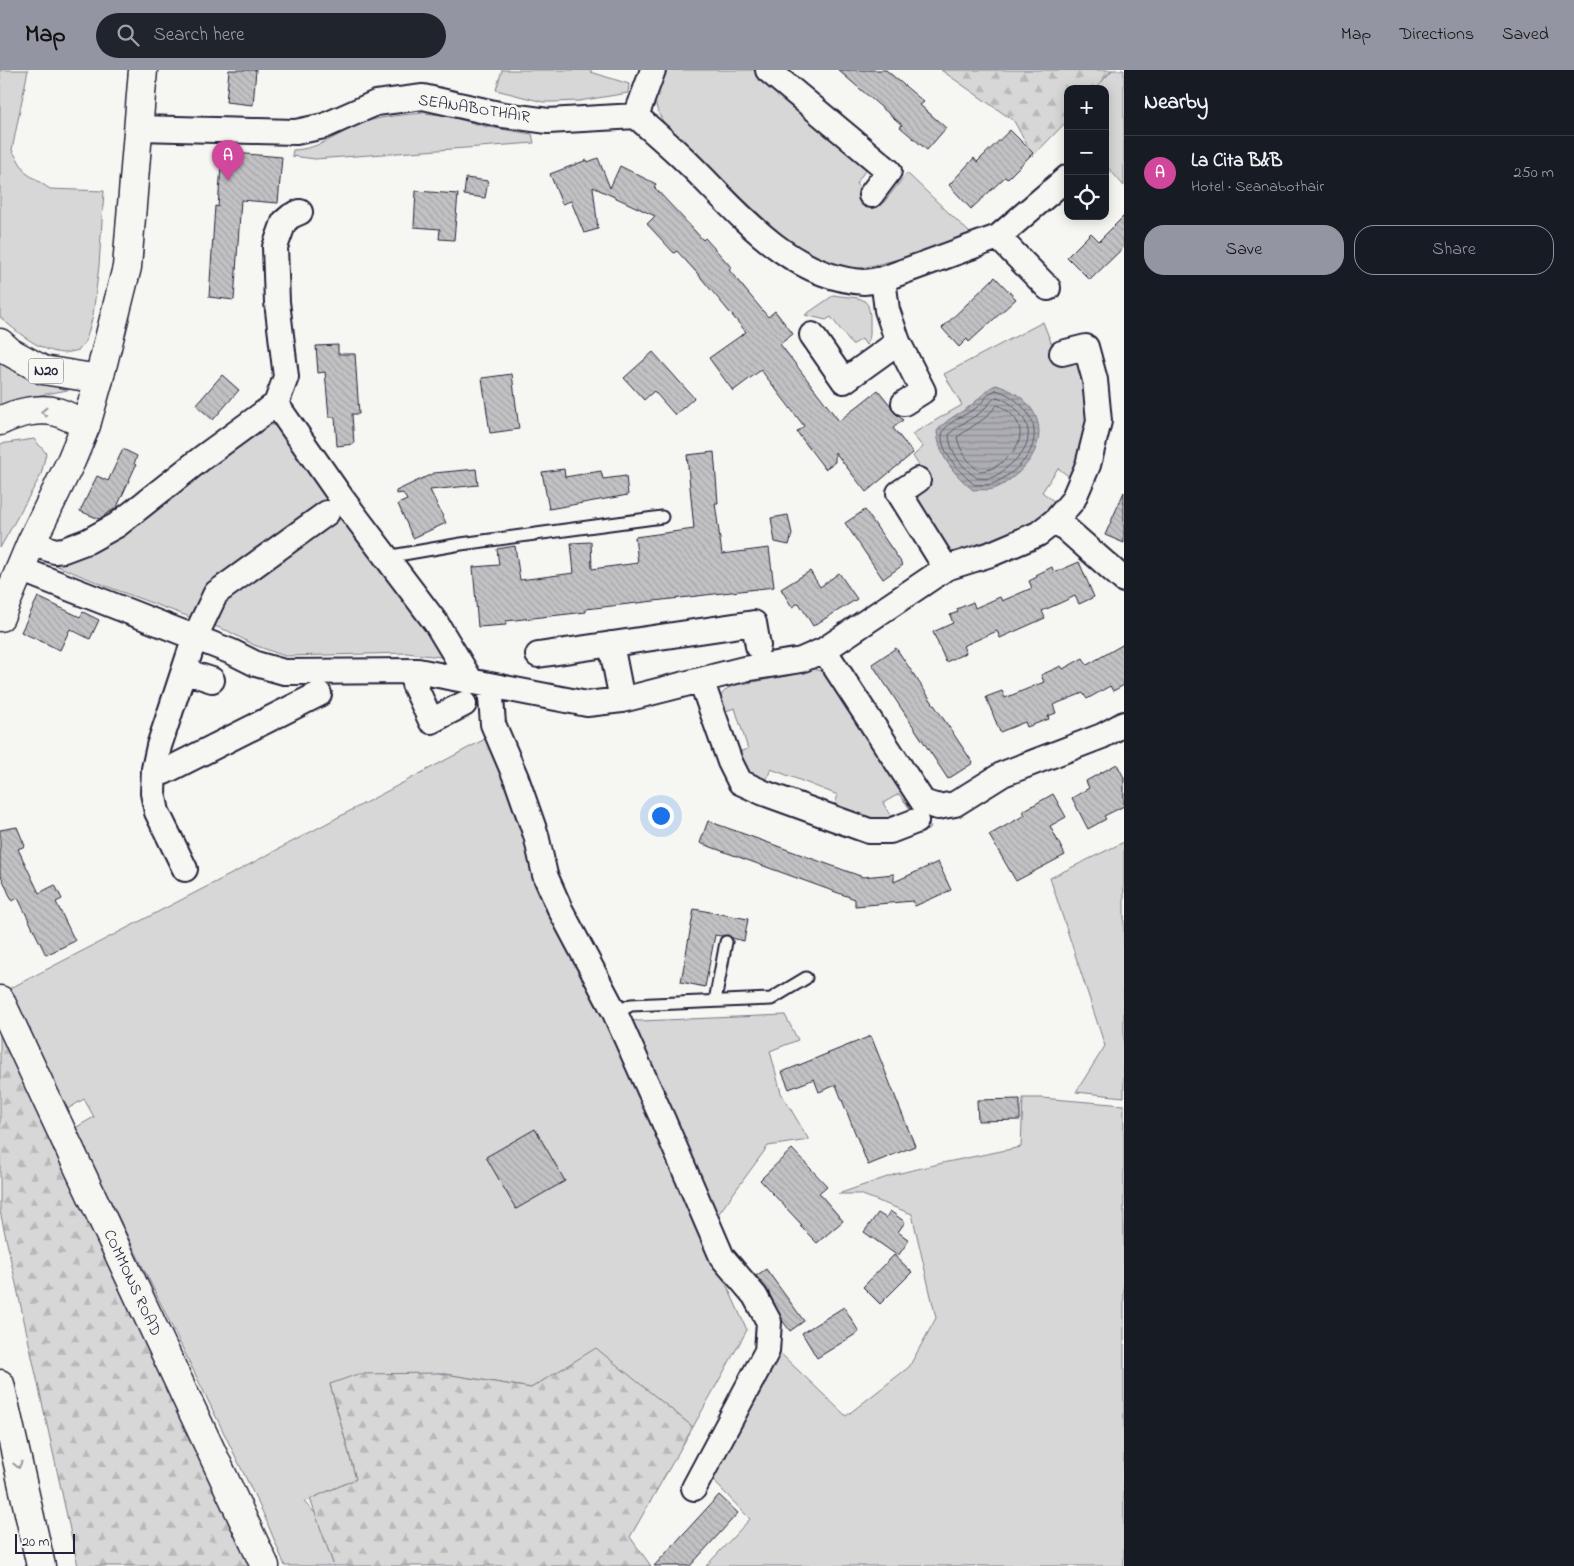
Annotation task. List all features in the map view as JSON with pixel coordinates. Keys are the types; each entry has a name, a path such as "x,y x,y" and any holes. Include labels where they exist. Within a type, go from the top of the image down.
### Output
{"main road":[{"path":"0,617 31,543 71,461 86,425 99,379 127,267 143,70"},
{"name":"N20","path":"0,343 10,352 43,370 99,379"},
{"path":"0,421 21,413 48,411 57,412 86,425"},
{"name":"COMMONS ROAD","path":"0,1000 265,1566"},
{"path":"0,1384 41,1566"}],"street":[{"path":"653,70 636,116 688,162 753,226 788,255 824,274 865,282 883,279 998,237 1064,180"},
{"path":"768,70 889,171 871,195"},
{"name":"SEANABOTHAIR","path":"139,128 296,132 324,126 376,103 423,97 503,114 548,121 636,116"},
{"path":"31,543 54,551 64,550 88,541 117,525 202,458 276,404 286,377 277,302 275,248 284,222 300,212"},
{"path":"998,237 1048,288"},
{"path":"883,279 887,310 898,342 923,391 904,403"},
{"path":"812,335 844,381 898,342"},
{"path":"20,569 195,637 256,664 284,672 414,671 587,704 622,700 744,669 801,660 824,650 946,568 991,554 1038,534 1056,520 1072,500 1088,465 1099,421 1095,380 1086,346 1062,353"},
{"path":"276,404 343,500 480,683 493,724 516,778 536,835 545,876 615,1012 722,1257 755,1296 769,1322 767,1351 694,1488"},
{"path":"918,480 899,493 946,568"},
{"path":"186,869 157,812 153,793 154,769 158,746 195,637 216,592 327,513"},
{"path":"1056,520 1124,580"},
{"path":"538,655 754,623 758,646"},
{"path":"611,644 622,700"},
{"path":"824,650 923,802 938,807 955,804 1003,774 1102,736 1124,724"},
{"path":"184,671 212,680"},
{"path":"414,671 414,684 431,721 464,704"},
{"path":"701,680 730,762 740,782 764,793 869,830 890,831 916,821"},
{"path":"154,769 164,772 319,694"}],"lane":[{"path":"386,557 461,544 662,517"},
{"path":"715,1001 726,942"},
{"path":"615,1012 630,1005 771,999 806,978"}],"green space":[{"path":"0,70 28,70 12,150 26,173 50,189 104,191 99,266 93,315 86,341 79,350 63,353 45,349 21,334 0,317"},
{"path":"502,70 591,70 591,72 629,84 628,93 579,101 543,102 496,90"},
{"path":"662,70 755,70 868,166 856,184 881,206 907,173 971,234 912,256 858,269 834,264 806,252 787,240 670,131 659,115 656,102 657,88"},
{"path":"941,70 1112,70 1099,85 1064,85 1064,124 1033,156 1014,121"},
{"path":"1112,70 1124,70 1124,186 1109,169 1109,85 1099,85"},
{"path":"423,113 443,115 488,127 532,134 534,143 315,159 292,156 293,150 313,147 365,122 386,117"},
{"path":"834,295 857,298 866,302 870,314 870,331 866,345 862,339 852,345 831,317 826,320 805,315"},
{"path":"1043,322 1060,365 1073,359 1082,358 1088,415 1085,439 1072,479 1058,468 1042,492 1055,502 1033,523 1005,540 953,554 915,497 931,485 913,456 923,447 912,434 962,405 944,374"},
{"path":"0,359 73,389 30,397 0,406"},
{"path":"268,424 284,428 449,658 407,653 285,656 254,645 228,631 111,588 50,563 66,558"},
{"path":"34,439 46,453 41,475 0,548 0,444"},
{"path":"812,669 822,671 931,828 926,831 899,794 883,803 893,820 878,822 833,809 838,795 771,769 765,783 750,774 735,753 748,749 735,708 722,712 719,699 726,690 733,686 804,673"},
{"path":"485,739 517,806 575,950 747,1330 693,1427 596,1349 531,1388 439,1373 330,1384 356,1479 304,1502 316,1514 334,1566 285,1566 264,1515 75,1128 94,1117 84,1099 66,1110 3,992 241,869"},
{"path":"1124,842 1124,1097 1076,1092 1105,1046 1050,878"},
{"path":"0,1006 265,1566 78,1566 0,1211"},
{"path":"785,1015 798,1040 770,1051 781,1093 809,1140 768,1146 714,1220 628,1020"},
{"path":"1023,1098 1124,1105 1124,1566 706,1566 750,1519 707,1474 778,1351 846,1416 909,1367 936,1318 912,1214 860,1194 838,1194 896,1174 1021,1147"},
{"path":"596,1348 693,1427 630,1537 651,1566 334,1566 310,1499 356,1479 330,1384 358,1374 439,1373 531,1388"}],"water":[{"path":"996,385 1011,391 1023,399 1032,410 1037,421 1039,434 1036,447 1029,460 1018,473 994,489 973,490 960,478 944,457 937,431 947,421 970,406 987,390"}],"building":[{"path":"229,70 256,70 253,105 226,102"},
{"path":"838,70 886,70 924,102 920,105 946,128 927,150 900,127 902,125"},
{"path":"1010,130 1033,153 1007,179 1005,177 971,209 949,185 974,158 977,162"},
{"path":"222,152 282,157 278,203 241,200 234,300 209,297 215,206 218,207"},
{"path":"598,158 610,188 620,166 656,184 654,187 732,268 729,270 768,317 775,311 793,334 780,344 839,421 878,390 893,411 903,420 893,428 913,453 866,492 835,452 835,462 825,469 797,432 804,426 761,370 733,391 709,358 746,332 677,251 674,253 647,224 655,216 593,187 598,229 584,233 571,201 562,204 550,174 587,160 588,162"},
{"path":"466,178 488,181 485,198 464,195"},
{"path":"416,191 458,194 454,240 439,239 440,229 414,227"},
{"path":"1124,216 1124,247 1090,280 1067,257 1091,233 1099,241"},
{"path":"995,277 1016,299 969,342 967,339 959,347 942,328"},
{"path":"338,345 338,354 355,354 359,414 352,414 354,444 337,446 335,417 329,417 325,372 318,373 316,346"},
{"path":"653,352 694,398 675,415 654,391 644,400 624,378"},
{"path":"512,374 519,429 490,433 482,378"},
{"path":"222,375 239,390 213,420 196,405"},
{"path":"123,449 137,456 134,464 136,465 117,507 99,519 80,511 97,476 108,481"},
{"path":"714,452 718,503 715,503 722,554 769,548 774,587 586,609 586,612 506,621 506,625 478,627 473,567 499,565 497,549 515,546 520,580 574,573 571,543 591,542 592,569 638,563 635,537 694,529 687,455"},
{"path":"476,469 478,485 430,490 446,523 413,538 398,504 407,500 403,493 396,494 396,491 434,473"},
{"path":"564,469 565,477 601,471 603,479 626,476 628,495 549,509 542,472"},
{"path":"1124,492 1124,543 1105,535"},
{"path":"865,510 903,565 883,579 845,523"},
{"path":"788,515 792,534 789,545 775,542 771,518"},
{"path":"1079,562 1094,597 1079,604 1075,596 1042,611 1045,618 1000,638 997,631 963,646 966,653 946,662 933,632 953,623 950,615 958,612 957,609 973,602 975,608 1000,597 1002,601 1032,588 1029,581 1037,577 1036,575 1052,567 1054,573"},
{"path":"810,571 820,587 839,573 857,599 813,626 799,603 792,607 781,589"},
{"path":"38,597 80,617 83,612 99,620 90,639 70,629 60,650 21,632"},
{"path":"1124,644 1124,685 1113,691 1110,686 1087,699 1083,693 1053,705 1056,713 1048,716 1049,719 1027,727 1025,722 1000,732 986,697 1002,691 1005,698 1044,682 1041,675 1061,666 1063,669 1083,658 1087,665"},
{"path":"896,648 973,763 948,779 872,664"},
{"path":"1117,764 1124,778 1124,806 1104,816 1106,819 1088,829 1072,798 1089,788 1086,781"},
{"path":"1053,794 1066,817 1050,826 1065,855 1016,881 989,835 1025,815 1023,811"},
{"path":"708,821 863,877 894,874 894,882 938,862 951,890 915,906 913,901 855,906 855,899 700,843"},
{"path":"17,827 25,846 18,849 39,893 55,885 62,899 56,902 75,941 46,955 18,898 12,901 0,873 0,830"},
{"path":"694,909 748,919 744,941 728,935 715,935 705,987 681,982"},
{"path":"871,1036 915,1146 868,1165 836,1085 819,1092 814,1079 789,1089 782,1072"},
{"path":"1020,1099 1020,1120 978,1121 977,1100"},
{"path":"535,1129 565,1181 516,1209 486,1157"},
{"path":"792,1149 827,1186 819,1193 843,1221 817,1243 760,1180"},
{"path":"890,1211 905,1222 898,1232 909,1240 898,1256 864,1232 878,1213 886,1218"},
{"path":"894,1255 912,1272 880,1304 863,1287"},
{"path":"766,1269 804,1321 790,1331 782,1320 767,1289 756,1276"},
{"path":"844,1307 859,1332 817,1358 802,1333"},
{"path":"719,1495 738,1513 690,1566 654,1566"}],"place":[{"name":"La Cita B&B","path":"228,181"}]}
